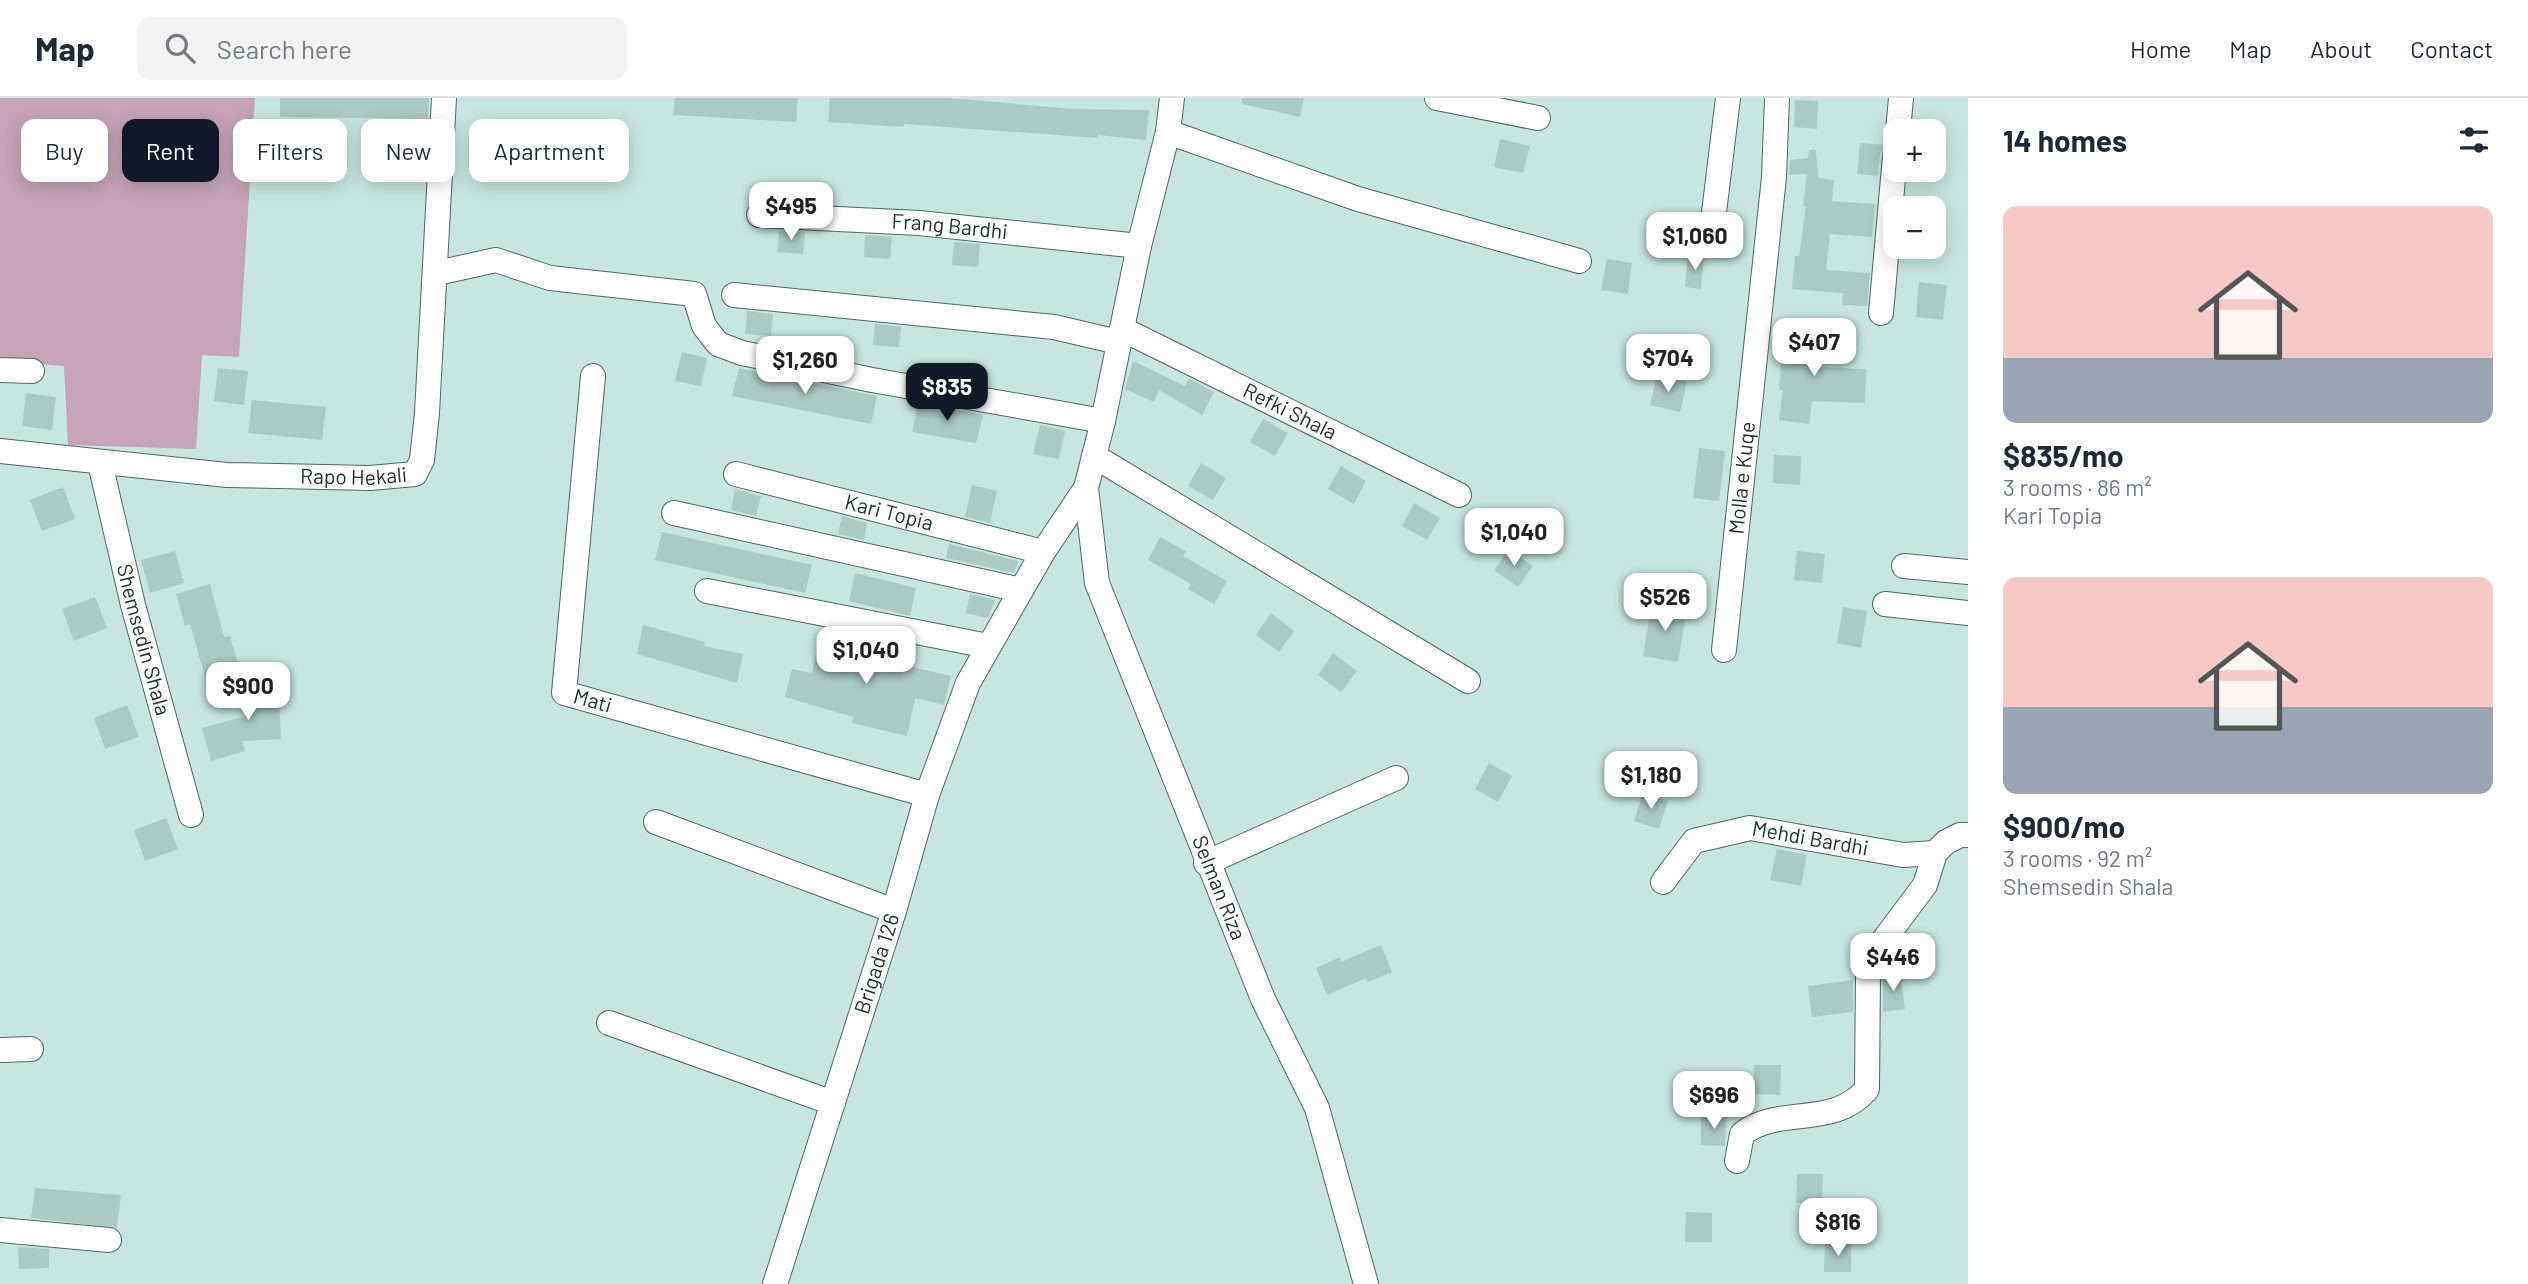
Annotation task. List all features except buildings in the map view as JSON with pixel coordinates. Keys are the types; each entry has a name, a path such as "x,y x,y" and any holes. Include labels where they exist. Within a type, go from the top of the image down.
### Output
{"street":[{"name":"Rapo Hekali","path":"0,451 100,463 296,478 379,478 415,474 422,460 437,273 444,98"},
{"path":"1086,488 1103,421 1139,246 1168,132 1172,98"},
{"path":"1437,98 1538,118"},
{"path":"1711,237 1728,98"},
{"name":"Molla e Kuqe","path":"1724,650 1774,177 1777,98"},
{"path":"1899,119 1901,98"},
{"path":"1168,132 1357,199 1578,261"},
{"path":"1881,313 1893,182"},
{"name":"Frang Bardhi","path":"759,215 919,223 1139,246"},
{"path":"437,273 496,260 550,278 694,294 704,326 718,344 742,353 1103,421"},
{"name":"Refki Shala","path":"734,295 1120,335 1459,495"},
{"path":"0,370 32,372"},
{"name":"Mati","path":"593,376 564,693 927,795"},
{"path":"1094,456 1468,681"},
{"name":"Shemsedin Shala","path":"100,463 133,605 191,815"},
{"name":"Kari Topia","path":"736,474 1043,552"},
{"name":"Brigada 126","path":"775,1284 894,911 927,795 968,683 1043,552 1086,488"},
{"name":"Selman Riza","path":"1086,488 1097,583 1146,700 1206,863 1263,999 1317,1108 1366,1284"},
{"path":"674,513 1021,590"},
{"path":"1904,566 1968,572"},
{"path":"707,591 988,646"},
{"path":"1885,604 1968,613"},
{"path":"1206,863 1396,778"},
{"path":"656,822 894,911"},
{"name":"Mehdi Bardhi","path":"1663,882 1694,841 1750,828 1903,855 1935,853 1946,842 1960,835 1968,835"},
{"path":"1737,1161 1742,1134 1754,1124 1839,1111 1859,1099 1867,1089 1870,1067 1868,973 1877,949 1925,885 1935,853"},
{"path":"610,1023 833,1103"},
{"path":"0,1050 31,1049"},
{"path":"0,1230 108,1240"}],"shaded area":[{"path":"0,98 255,98 254,119 233,119 233,182 250,182 239,357 202,355 196,449 68,445 64,366 0,361"}]}
